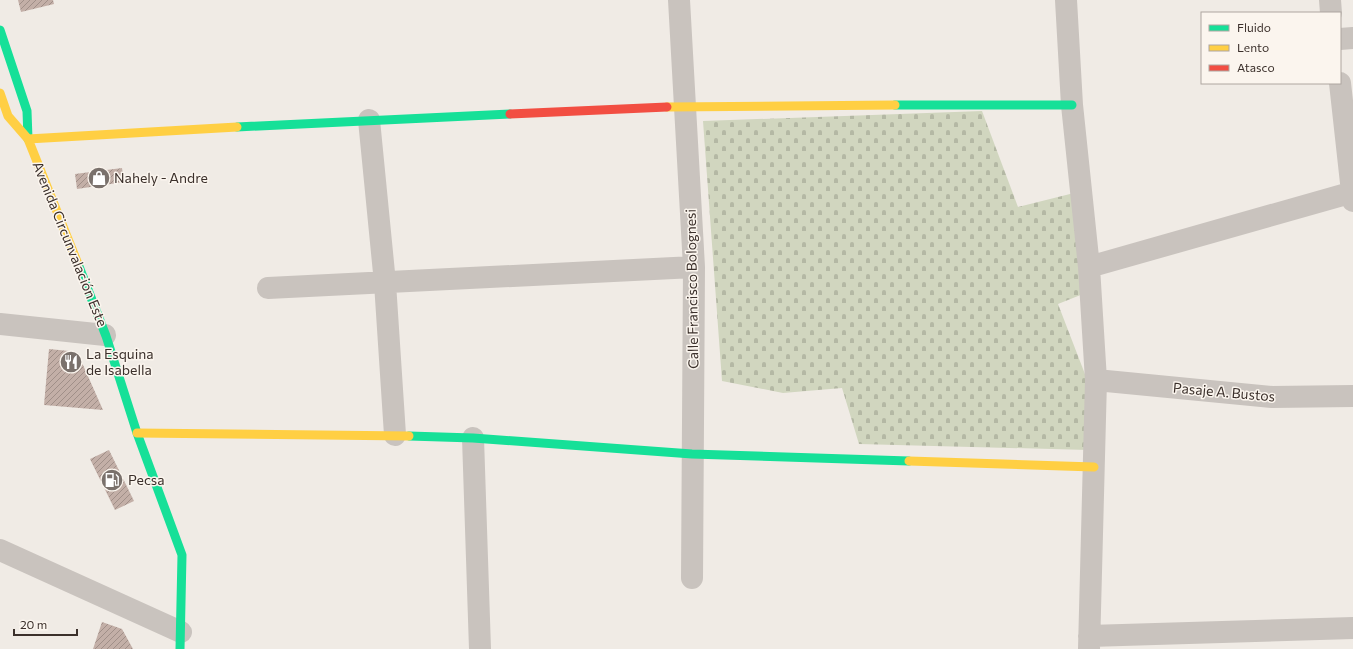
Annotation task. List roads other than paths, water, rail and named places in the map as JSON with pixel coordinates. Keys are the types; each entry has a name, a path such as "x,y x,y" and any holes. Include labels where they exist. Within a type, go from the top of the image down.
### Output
{"street":[{"name":"Calle Francisco Bolognesi","path":"679,0 694,267 692,578"},
{"path":"1066,0 1072,105 1088,267 1096,380 1089,642 1353,628"},
{"path":"1330,0 1331,12"},
{"name":"Avenida Circunvalación Este","path":"0,30 27,111 28,139"},
{"path":"1341,39 1353,38"},
{"path":"1088,267 1353,195 1340,84"},
{"name":"Avenida Circunvalación Este","path":"0,93 8,116 28,139 106,335 137,433 182,555 181,640"},
{"path":"28,139 369,120 684,106 1072,105"},
{"path":"369,120 385,283 395,435"},
{"path":"268,288 694,267"},
{"path":"0,324 106,335"},
{"name":"Pasaje A. Bustos","path":"1096,380 1272,397 1353,396"},
{"path":"137,433 395,435 473,438 692,454 1094,467"},
{"path":"473,438 480,649"},
{"path":"0,550 181,640"}],"place":[{"name":"Nahely - Andre","path":"99,178"},
{"name":"La Esquina de Isabella","path":"71,362"},
{"name":"Pecsa","path":"112,480"}]}
